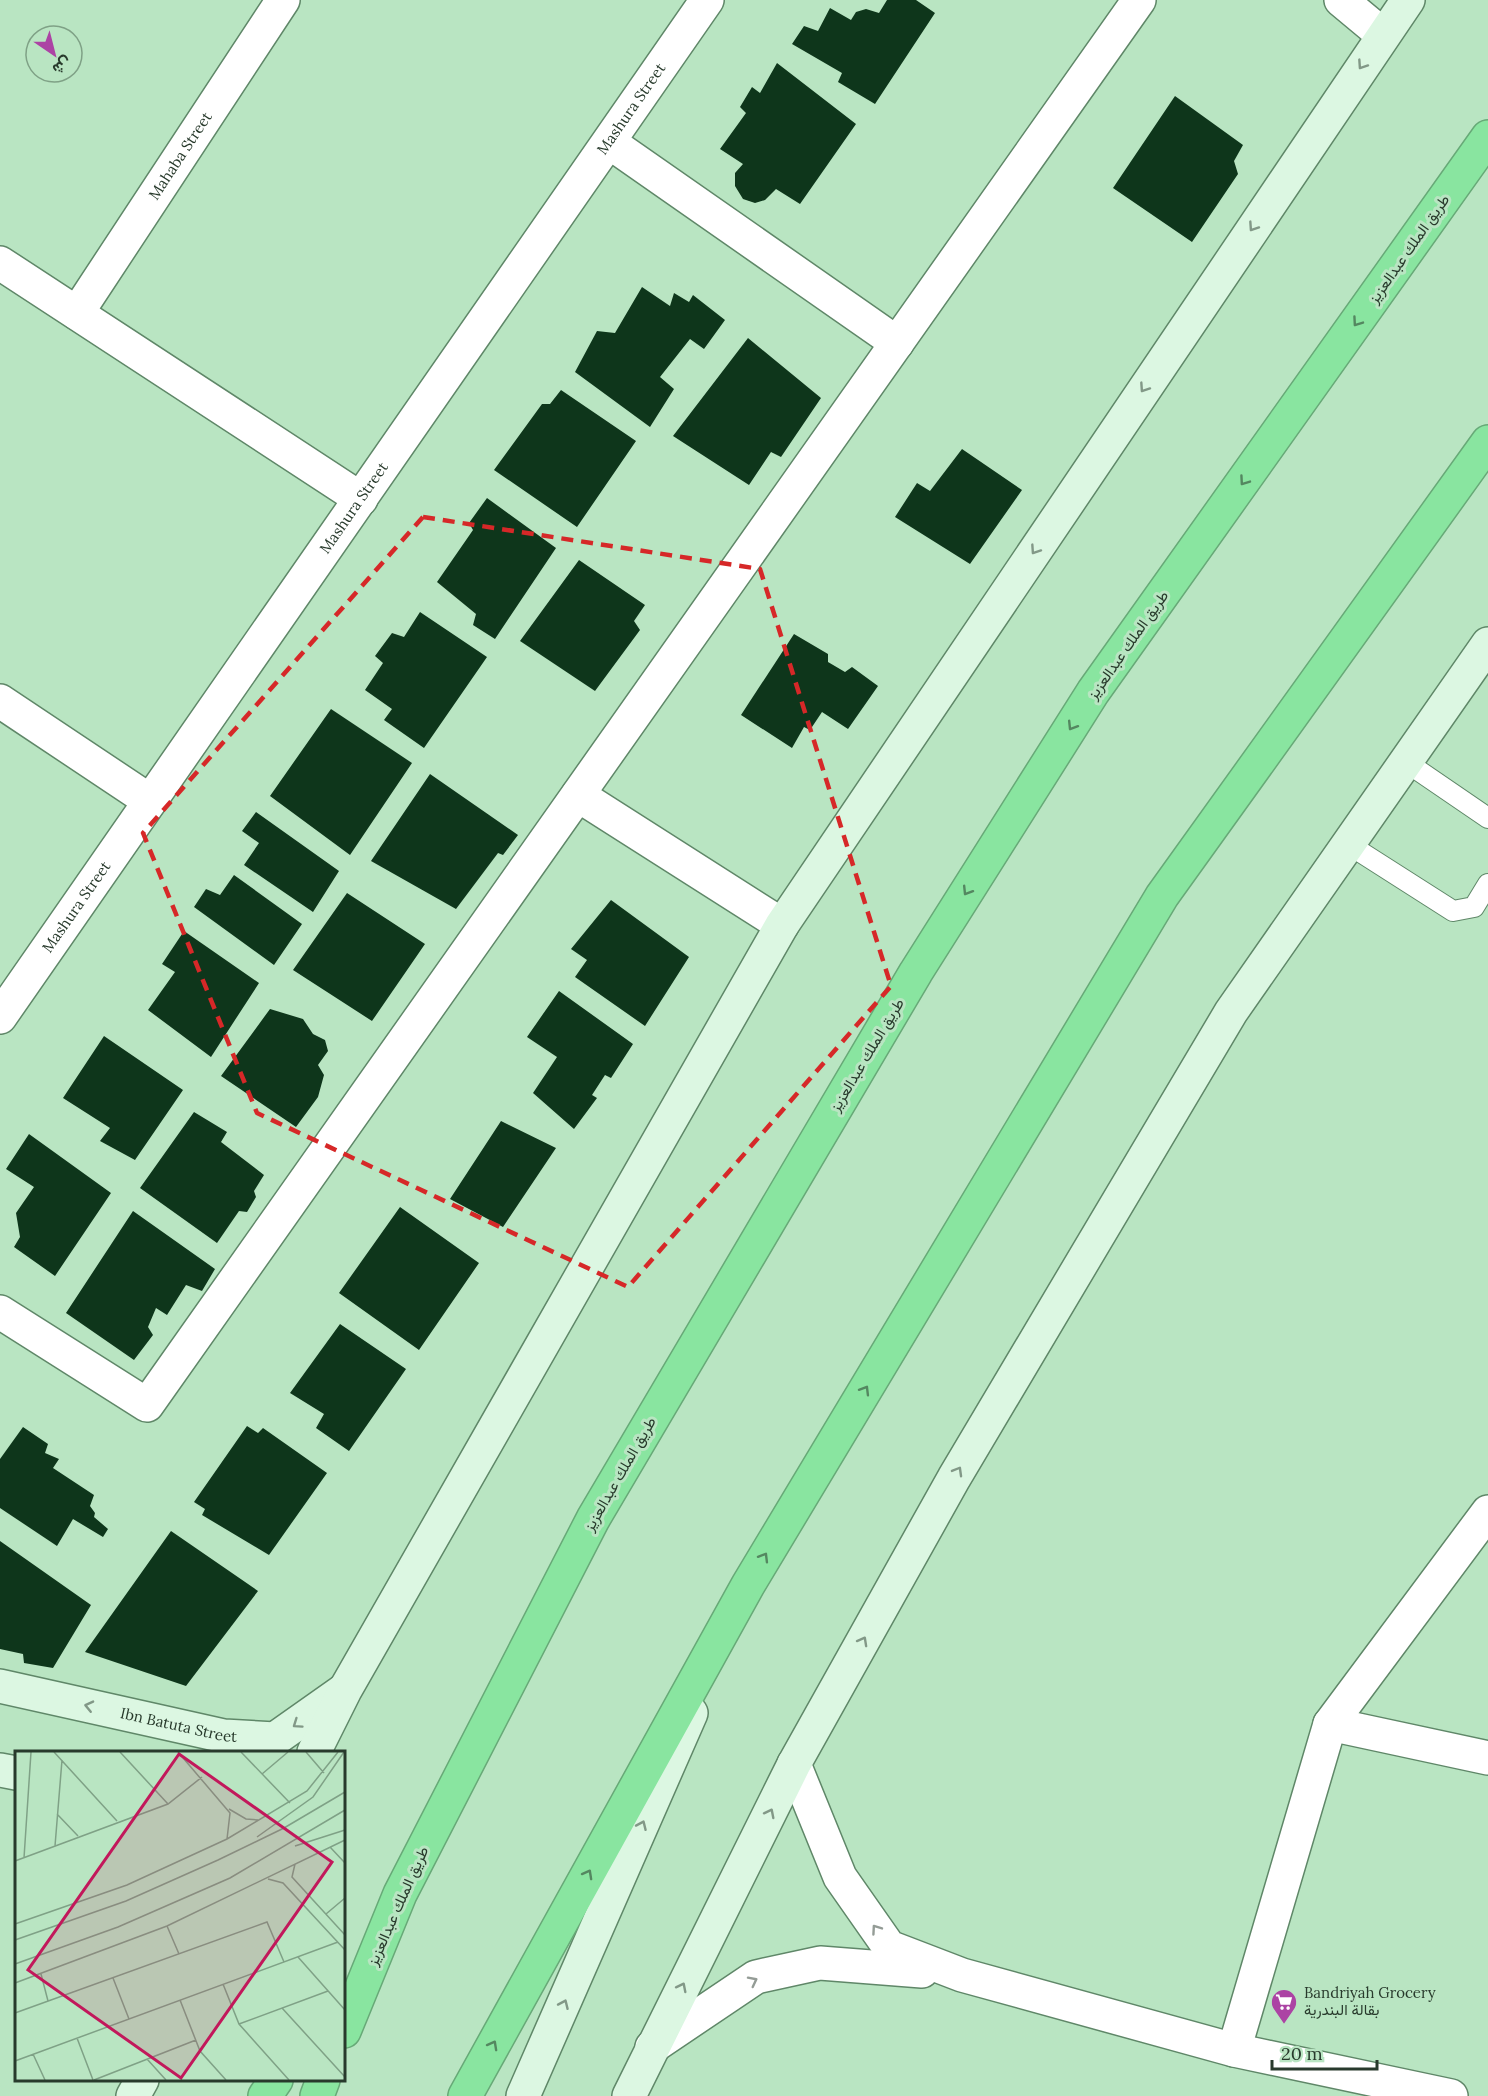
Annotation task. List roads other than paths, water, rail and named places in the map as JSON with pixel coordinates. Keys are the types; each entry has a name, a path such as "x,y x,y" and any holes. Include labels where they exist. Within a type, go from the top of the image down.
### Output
{"highway":[{"name":"طريق الملك عبدالعزيز","path":"345,2029 400,1893 593,1519 916,972 1093,692 1488,137"},
{"path":"465,2096 747,1585 1162,896 1488,442"},
{"path":"345,1976 400,1893"},
{"path":"265,2096 275,2081"},
{"path":"317,2096 322,2081"}],"main road":[{"path":"314,1751 345,1690 782,925 1408,0"},
{"path":"629,2096 794,1764 954,1478 1231,1012 1488,644"},
{"path":"523,2096 747,1585"},
{"name":"Ibn Batuta Street","path":"0,1686 226,1744 275,1739 345,1690"},
{"path":"0,1770 15,1773"},
{"path":"133,2096 141,2081"}],"street":[{"name":"Mahaba Street","path":"77,313 283,0"},
{"name":"Mashura Street","path":"0,1017 707,0"},
{"path":"0,1312 147,1405 1139,0"},
{"path":"1341,0 1383,35"},
{"path":"609,142 897,343"},
{"path":"0,263 361,499"},
{"path":"0,701 150,801"},
{"path":"578,795 782,925"},
{"path":"1234,2050 1330,1724 1488,1512"},
{"path":"1330,1724 1488,1758"},
{"path":"794,1764 840,1877 889,1947 962,1975 1234,2050 1451,2096"},
{"path":"652,2047 756,1977 820,1963 962,1975"}],"lane":[{"path":"1406,762 1488,818"},
{"path":"1348,844 1453,911 1474,908 1488,884"}],"place":[{"name":"Bandriyah Grocery بقالة البندرية","path":"1284,2025"}]}
